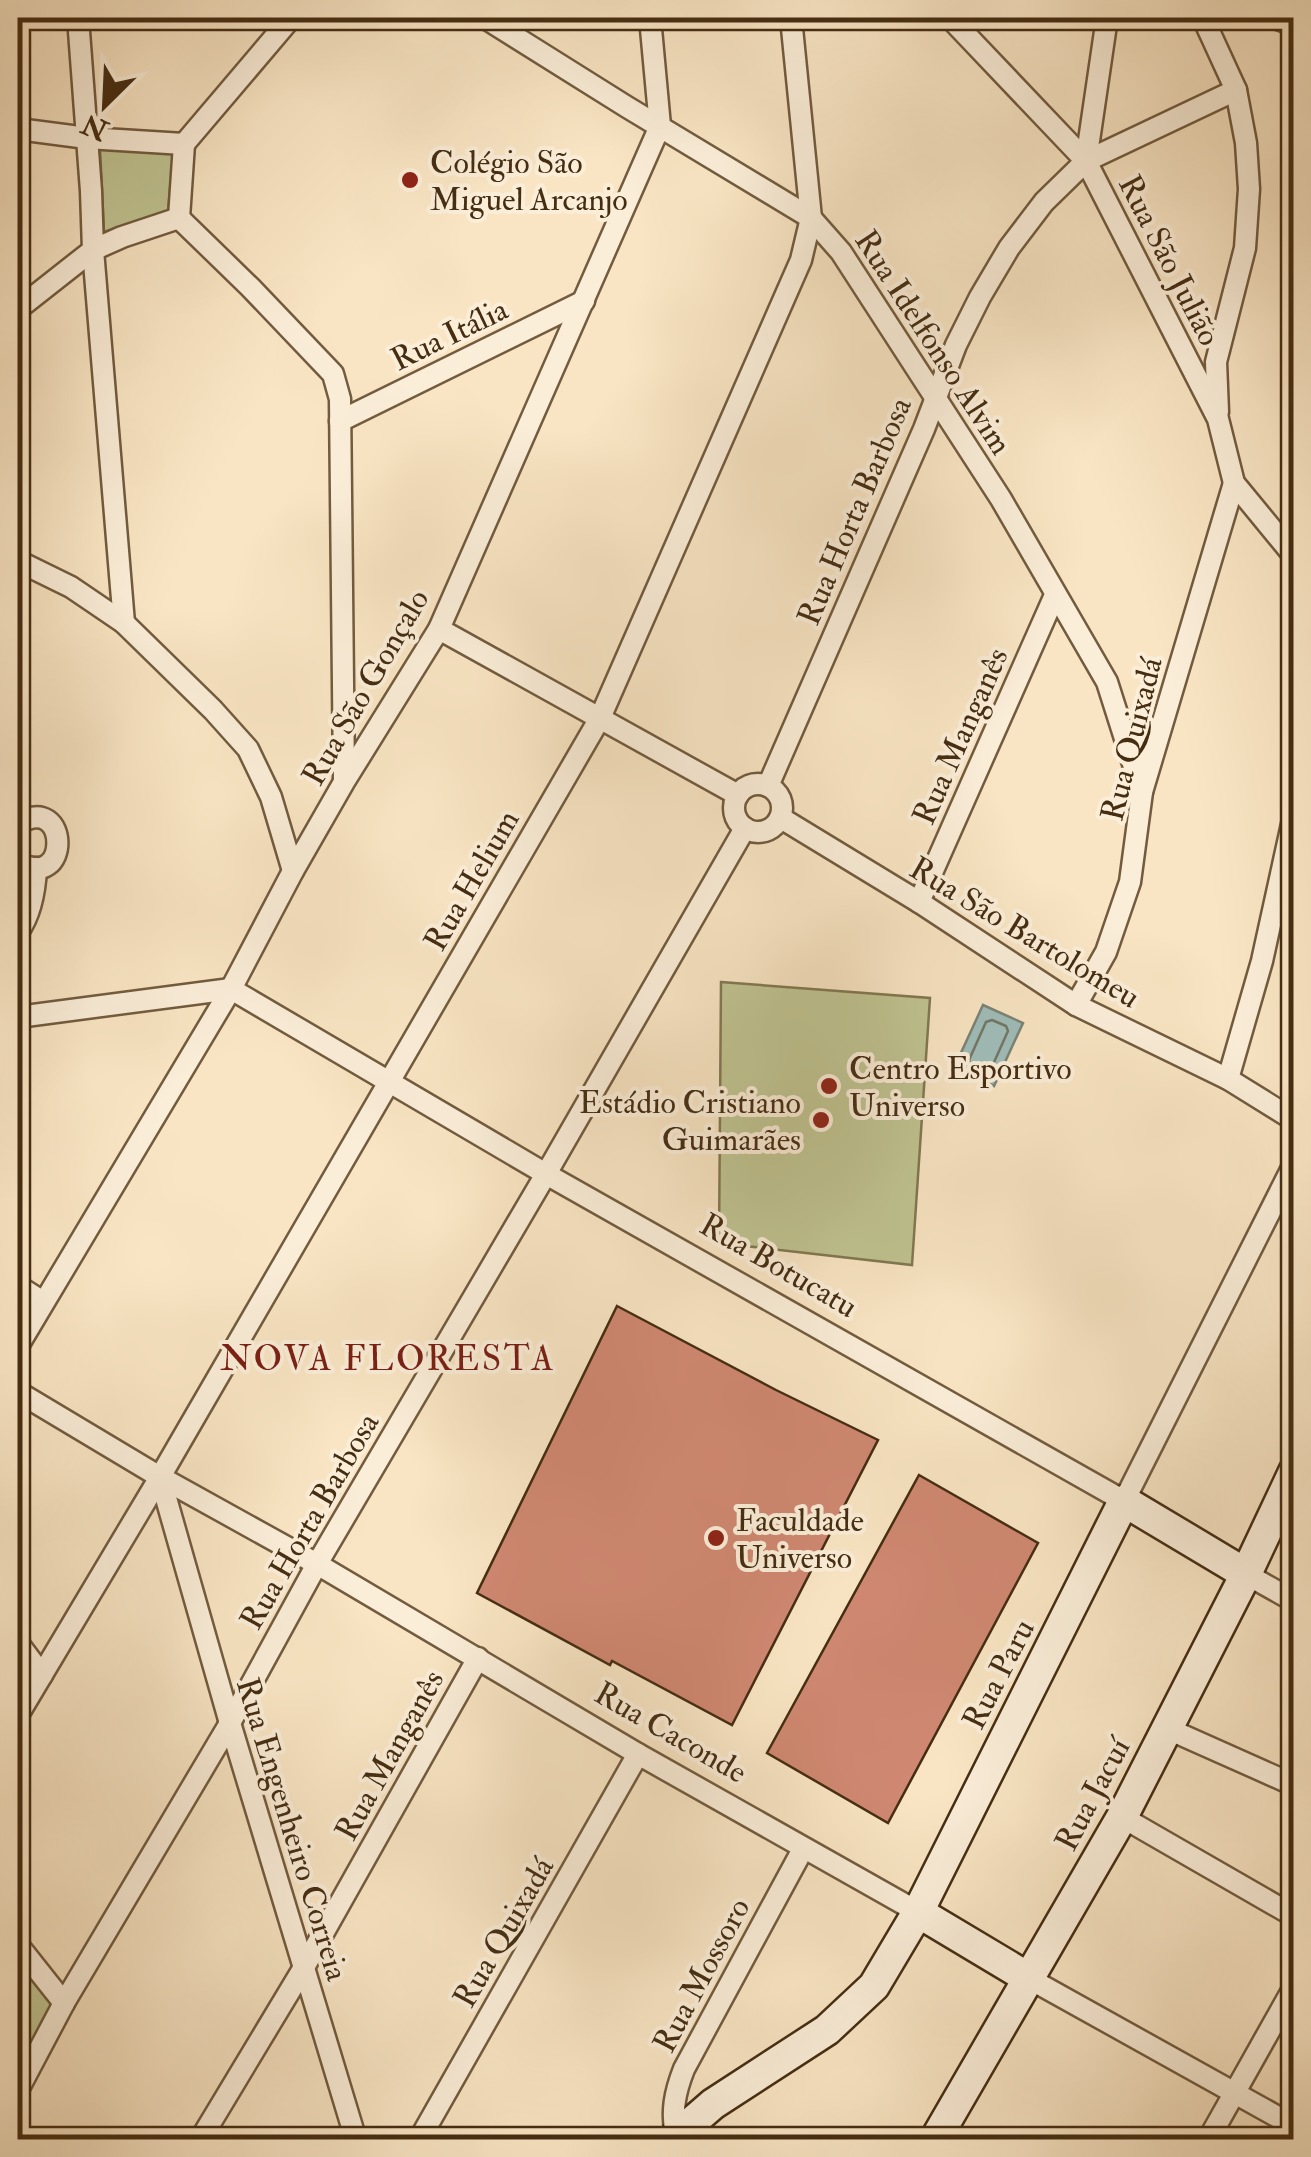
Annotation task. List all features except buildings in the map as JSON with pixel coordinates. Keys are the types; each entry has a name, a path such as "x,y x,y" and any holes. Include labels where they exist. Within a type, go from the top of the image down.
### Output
{"street":[{"path":"78,18 92,250 124,623"},
{"path":"292,18 184,144 179,218 333,374 340,399 344,782"},
{"name":"Rua Idelfonso Alvim","path":"485,18 811,218 841,252 1000,499 1107,682 1142,792"},
{"name":"Rua São Gonçalo","path":"18,1346 231,989 344,782 439,629 660,126 650,18"},
{"name":"Rua Helium","path":"18,1715 600,718 802,260 811,218 792,18"},
{"name":"Rua São Julião","path":"950,18 1086,162 1218,419 1234,483 1294,556"},
{"path":"1086,162 1106,18"},
{"path":"1203,18 1236,90 1246,143 1249,189 1245,248 1216,362 1218,419"},
{"path":"1276,18 1294,25"},
{"name":"Rua Horta Barbosa","path":"768,786 924,429 956,345 1009,248 1044,202 1086,162 1236,90"},
{"path":"18,129 184,144"},
{"path":"18,309 92,250 179,218"},
{"name":"Rua Itália","path":"340,421 584,301"},
{"name":"Rua Quixadá","path":"1076,1005 1106,952 1130,882 1142,792 1234,483"},
{"path":"1260,517 1294,526"},
{"path":"18,562 71,587 124,623 213,710 248,750 270,797 293,872"},
{"name":"Rua Manganês","path":"919,902 1055,595"},
{"path":"439,629 738,795"},
{"path":"754,784 768,786 782,802 781,818 769,830 752,832 736,817 735,802 742,790 754,784"},
{"path":"1228,1079 1262,961 1294,815"},
{"path":"18,932 35,887 27,865 50,862 59,841 48,822 20,818"},
{"name":"Rua São Bartolomeu","path":"781,818 1076,1005 1228,1079 1294,1120"},
{"name":"Rua Horta Barbosa","path":"18,2090 64,2003 230,1723 317,1564 745,828"},
{"path":"18,1016 231,989"},
{"name":"Rua Botucatu","path":"231,989 546,1174 1294,1601"},
{"name":"Rua Paru","path":"675,2138 713,2104 827,2030 874,1986 918,1912 1294,1164"},
{"path":"18,1286 43,1302"},
{"name":"Rua Caconde","path":"18,1392 803,1849 1294,2126"},
{"name":"Rua Jacuí","path":"934,2140 1122,1817 1294,1472"},
{"name":"Rua Engenheiro Correia","path":"160,1477 356,2140"},
{"path":"18,1643 42,1675"},
{"name":"Rua Manganês","path":"200,2140 303,1969 478,1658"},
{"path":"1166,1728 1294,1785"},
{"name":"Rua Quixadá","path":"420,2140 638,1754"},
{"path":"1122,1817 1294,1916"},
{"name":"Rua Mossoro","path":"675,2138 672,2115 684,2069 803,1849"},
{"path":"18,1945 64,2003"},
{"path":"1208,2140 1294,1987"}],"green space":[{"path":"100,149 173,154 168,211 104,232"},
{"name":"Estádio Cristiano Guimarães","path":"721,982 930,998 912,1265 719,1243"},
{"path":"18,1949 60,2008 18,2083"}],"water":[{"path":"983,1005 1023,1023 994,1086 954,1068"}],"place":[{"name":"Colégio São Miguel Arcanjo","path":"410,180"},
{"name":"Centro Esportivo Universo","path":"829,1086"},
{"name":"Estádio Cristiano Guimarães","path":"821,1120"},
{"name":"Faculdade Universo","path":"716,1538"}],"district":[{"name":"NOVA FLORESTA","path":"388,1358"}]}
